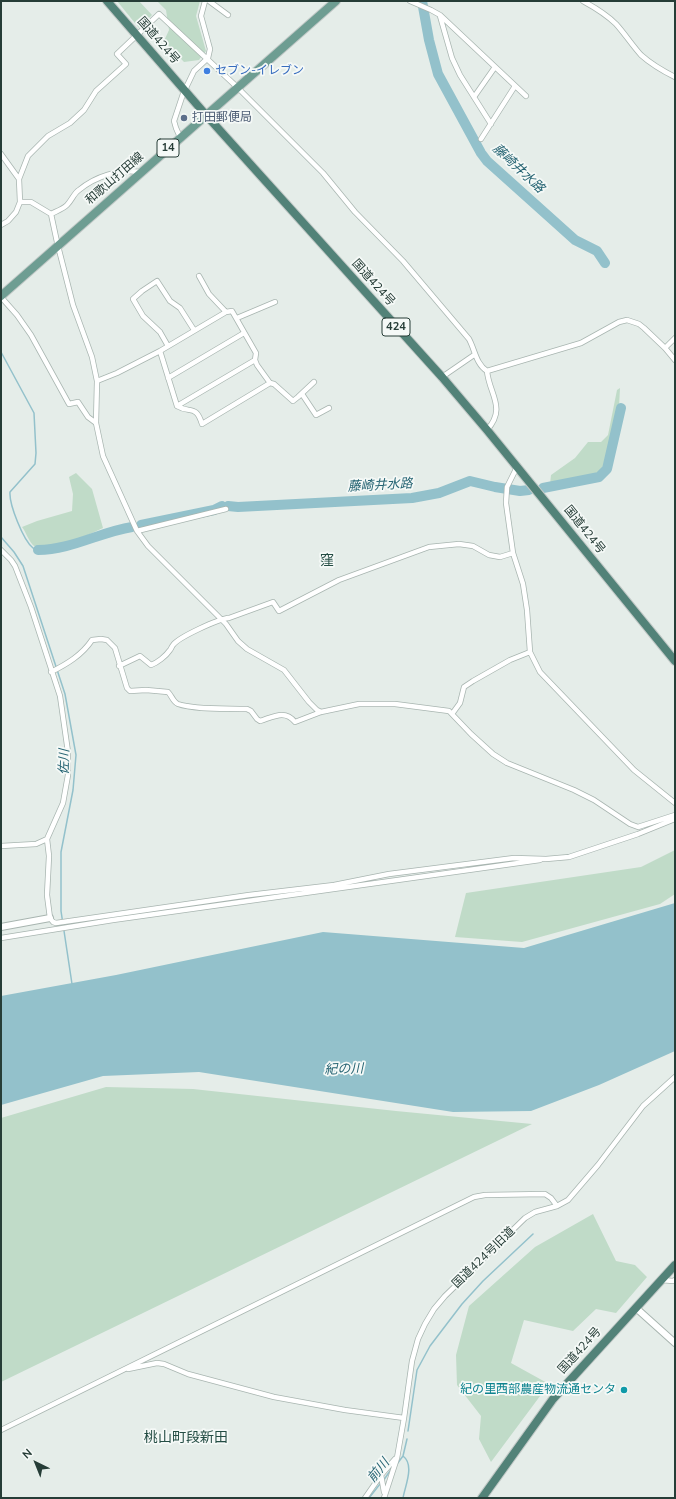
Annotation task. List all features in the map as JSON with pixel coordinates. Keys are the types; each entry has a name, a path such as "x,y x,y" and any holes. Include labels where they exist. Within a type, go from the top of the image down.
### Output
{"highway":[{"name":"国道424号","path":"107,1 206,115 442,377 518,467 675,661"},
{"name":"国道424号","path":"482,1498 554,1399 675,1265"}],"main road":[{"name":"和歌山打田線","path":"1,296 336,1"}],"street":[{"path":"180,138 174,120 184,90 194,71 208,58 210,49 201,16 205,1"},
{"path":"209,1 228,15"},
{"path":"410,1 440,15 526,96"},
{"path":"583,1 593,6 615,24 630,43 643,56 658,68 675,77"},
{"path":"1,226 16,212 20,202 19,179 28,156 48,136 70,122 84,110 96,91 126,64 117,54 159,14 238,87 323,173 355,212 403,260 469,339 474,349 474,355 487,370 496,407 494,422 487,430"},
{"path":"440,15 452,58 490,124"},
{"path":"474,96 495,68"},
{"path":"480,139 515,86"},
{"path":"1,154 19,179"},
{"path":"51,214 63,209 78,190 93,181 119,172 140,172"},
{"path":"20,202 31,202 51,214 73,305 92,357 97,381 96,423 104,456 137,531 148,546 221,619 238,641 284,670 309,702 321,712"},
{"path":"199,276 209,294 226,312"},
{"path":"168,346 160,332 143,316 133,299 157,281 170,300 180,308 194,330"},
{"path":"1,296 31,335 69,404 78,402 88,417 96,423"},
{"path":"237,318 275,302"},
{"path":"97,381 117,373 160,351 226,312 232,311 256,353 255,360 257,365 270,383 274,384 293,400 302,394 314,382"},
{"path":"487,370 581,343 625,320 633,321 639,324 665,348 675,360"},
{"path":"168,378 244,333"},
{"path":"665,348 675,338"},
{"path":"160,351 177,406"},
{"path":"442,377 474,355"},
{"path":"177,406 255,360"},
{"path":"177,406 180,408 193,409 198,414 202,424 270,383"},
{"path":"302,394 316,415 329,408"},
{"path":"518,467 507,489 506,503 513,553 523,584 527,610 530,652 540,672 634,770 675,803"},
{"path":"137,531 226,509"},
{"path":"120,666 140,656 150,665 154,664 167,654 173,645 183,638 221,619 229,618 273,602 280,611 339,580 429,547 459,544 473,546 489,555 500,557 513,553"},
{"path":"1,550 15,566 31,607 60,696 68,752 68,775 63,803 48,839 49,856 47,895 50,918 53,922 56,923 249,895 334,885 389,874 514,858 546,859"},
{"path":"52,671 61,667 85,650 95,638 106,640 115,648 119,657 120,666 127,688 130,691 146,690 168,692 178,704 202,708 247,709 252,711 257,720 260,721 285,715 290,716 295,722 321,712 359,704 424,707 448,711 493,754 507,763 574,790 594,800 630,824 638,827 675,815"},
{"path":"452,714 460,703 464,687 510,660 530,652"},
{"path":"1,938 69,927 546,859 569,857 638,834 675,819"},
{"path":"1,846 36,844 48,839"},
{"path":"1,927 50,918"},
{"name":"国道424号旧道","path":"385,1497 396,1460 412,1361 418,1339 434,1309 445,1296 525,1218 534,1212 557,1206 568,1200 643,1106 675,1077"},
{"path":"1,1430 474,1197 485,1195 545,1194 551,1198 557,1206"},
{"path":"661,1280 673,1282 675,1280"},
{"path":"636,1308 675,1343"},
{"path":"121,1370 157,1363 164,1364 188,1374 274,1397 342,1408 346,1410 404,1418"},
{"path":"364,1498 396,1460"},
{"path":"382,1476 385,1497"}],"green space":[{"path":"117,1 139,1 152,15 139,28"},
{"path":"157,1 200,1 196,16 206,51 199,60 184,62 164,41 169,30 166,10"},
{"path":"620,388 619,407 604,465 598,473 593,476 550,484 551,475 575,458 588,442 601,442 608,435 617,390"},
{"path":"76,473 92,489 103,528 79,539 58,546 40,548 34,546 22,527 72,511 73,494 69,477"},
{"path":"675,850 675,894 660,904 522,942 455,937 466,893 641,867"},
{"path":"106,1087 193,1089 532,1124 1,1382 1,1118"},
{"path":"593,1214 616,1261 635,1265 647,1277 616,1313 596,1309 573,1331 524,1320 511,1363 549,1384 491,1462 479,1439 481,1416 457,1385 456,1355 469,1306 535,1247"}],"water":[{"name":"紀の川","path":"675,903 675,1051 599,1085 531,1111 453,1112 199,1072 103,1076 1,1105 1,996 116,975 323,932 524,948"}],"waterway":[{"name":"藤崎井水路","path":"422,1 429,40 438,74 481,153 487,161 575,240 597,251 605,263"},
{"path":"1,352 34,413 36,453 35,464 10,492 10,498 17,522 25,538 34,549 38,550"},
{"name":"藤崎井水路","path":"543,488 599,477 607,469 621,408"},
{"name":"藤崎井水路","path":"228,506 238,507 412,498 439,493 470,481 520,491 529,490"},
{"name":"藤崎井水路","path":"141,525 214,510 222,506"},
{"name":"藤崎井水路","path":"38,550 62,547 120,529 132,527"},
{"name":"佐川","path":"1,537 14,552 23,566 65,694 76,755 73,790 61,852 61,911 72,984"},
{"path":"408,1431 417,1370 430,1346 462,1304 483,1281 533,1234"},
{"name":"前川","path":"397,1464 403,1456 407,1439"},
{"path":"403,1456 407,1460 409,1470 403,1498"},
{"name":"前川","path":"383,1481 390,1471"},
{"name":"前川","path":"369,1498 380,1484"}],"place":[{"name":"セブン-イレブン","path":"207,71"},
{"name":"打田郵便局","path":"184,118"},
{"name":"紀の里西部農産物流通センタ","path":"624,1390"}],"district":[{"name":"窪","path":"327,562"},
{"name":"桃山町段新田","path":"186,1439"}]}
